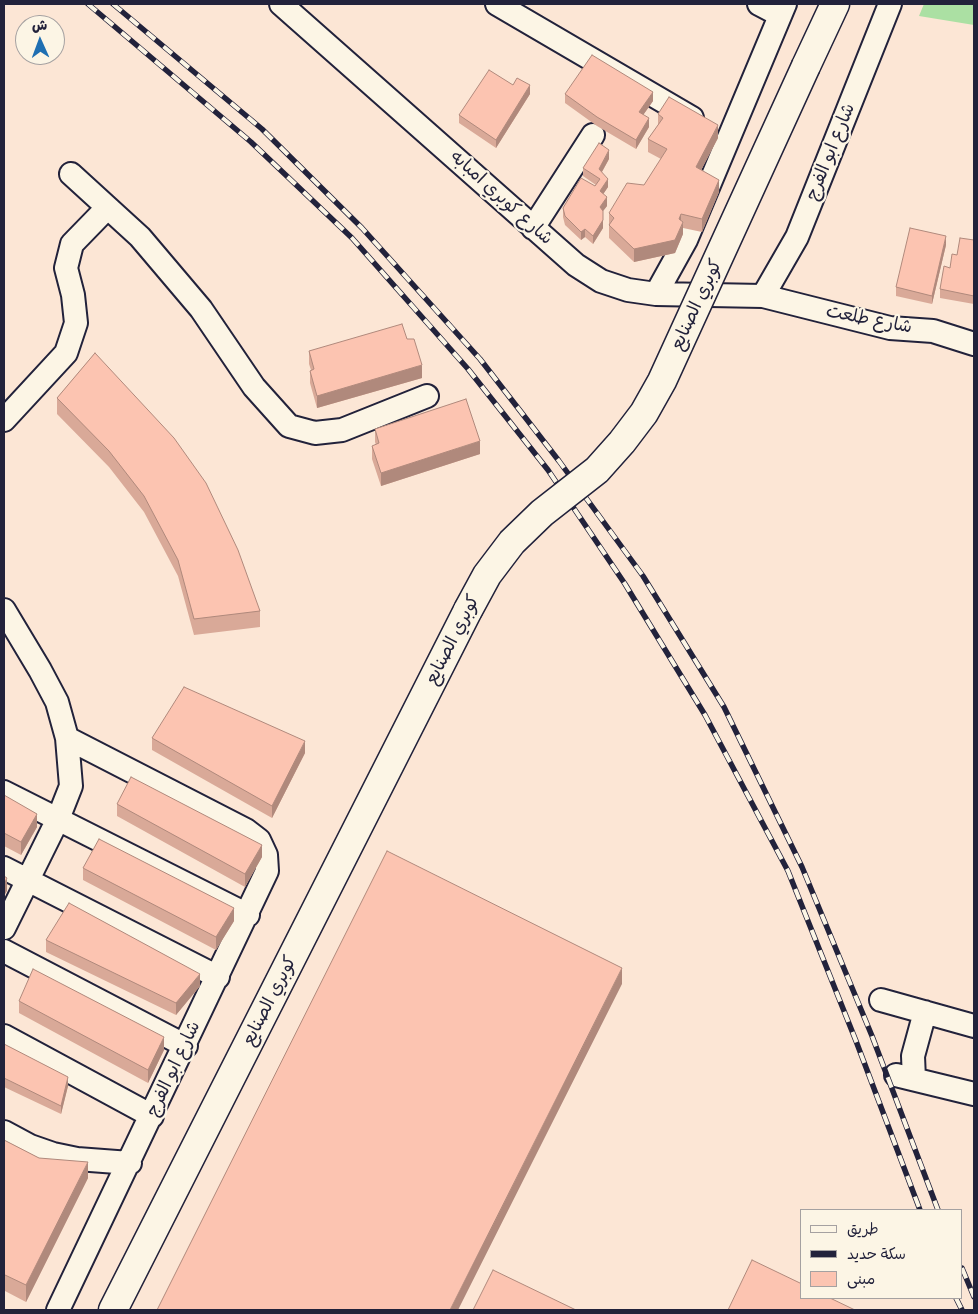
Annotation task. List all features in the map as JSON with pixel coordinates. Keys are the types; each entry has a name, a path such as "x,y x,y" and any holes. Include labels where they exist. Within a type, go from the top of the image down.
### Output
{"main road":[{"name":"كوبري الصنايع","path":"113,1310 487,574 512,542 542,513 597,470 622,442 644,412 662,381 835,4"}],"street":[{"name":"شارع كوبري امبابه","path":"281,4 576,266 601,281 628,290 656,294 763,296"},
{"path":"497,4 727,138"},
{"path":"656,294 686,240 727,138 783,10 759,4"},
{"name":"شارع ابو الفرج","path":"763,296 797,237 890,4"},
{"path":"533,228 593,135"},
{"path":"71,174 140,238 201,309 254,387 289,426 315,433 342,430 427,396"},
{"path":"4,420 66,353 76,323 73,295 66,268 72,244 107,208"},
{"name":"شارع طلعت","path":"763,296 890,328 933,332 974,344"},
{"path":"4,610 57,702 67,738 71,786 58,819 4,928"},
{"name":"شارع ابو الفرج","path":"58,1310 186,1046 267,871 266,855 259,840 246,830 67,738"},
{"path":"4,792 248,915"},
{"path":"4,868 218,977"},
{"path":"4,951 186,1046"},
{"path":"881,1000 974,1026"},
{"path":"925,1012 914,1056 905,1077 974,1094"},
{"path":"4,1036 152,1116"},
{"path":"4,1132 30,1146 53,1154 77,1159 130,1163"}],"green space":[{"path":"924,4 974,4 974,25 919,16"}],"building":[{"path":"592,55 653,92 639,112 649,118 636,140 597,117 565,94"},
{"path":"489,70 513,85 517,78 530,85 496,140 459,115"},
{"path":"669,97 718,125 696,167 719,180 702,219 681,214 679,219 683,222 675,240 634,249 609,225 614,218 609,213 627,183 644,185 667,149 648,139 663,118 658,114"},
{"path":"599,143 609,150 599,169 608,179 600,191 607,197 600,207 603,211 603,220 593,236 585,229 581,232 565,216 563,208 581,178 595,186 600,179 583,168"},
{"path":"910,228 946,236 932,296 896,287"},
{"path":"960,238 974,240 974,296 940,289 944,266 950,268 952,254 957,255"},
{"path":"402,324 407,339 414,339 422,365 317,396 310,371 314,369 309,351"},
{"path":"95,353 174,438 206,483 238,550 260,611 194,619 178,560 144,496 109,451 57,398"},
{"path":"466,399 480,441 381,473 372,446 379,443 375,429"},
{"path":"184,687 305,741 272,806 152,738"},
{"path":"131,777 262,845 245,874 117,804"},
{"path":"4,795 37,814 21,842 4,833"},
{"path":"99,839 234,908 216,937 83,868"},
{"path":"387,851 622,968 450,1310 157,1310"},
{"path":"69,903 200,974 176,1003 46,940"},
{"path":"33,969 164,1037 148,1070 19,1001"},
{"path":"4,1044 68,1077 61,1106 4,1078"},
{"path":"4,1140 39,1158 88,1162 26,1285 5,1275 4,1277"},
{"path":"752,1260 800,1283 800,1299 832,1299 855,1310 728,1310"},
{"path":"493,1270 576,1310 473,1310"}],"railway":[{"path":"88,4 251,142 352,238 468,369 548,470 625,584 705,715 788,871 856,1041 920,1209"},
{"path":"113,4 262,129 362,228 480,359 559,461 643,576 724,707 802,867 872,1036 938,1209"},
{"path":"963,1270 974,1297"},
{"path":"956,1299 962,1310"}]}
